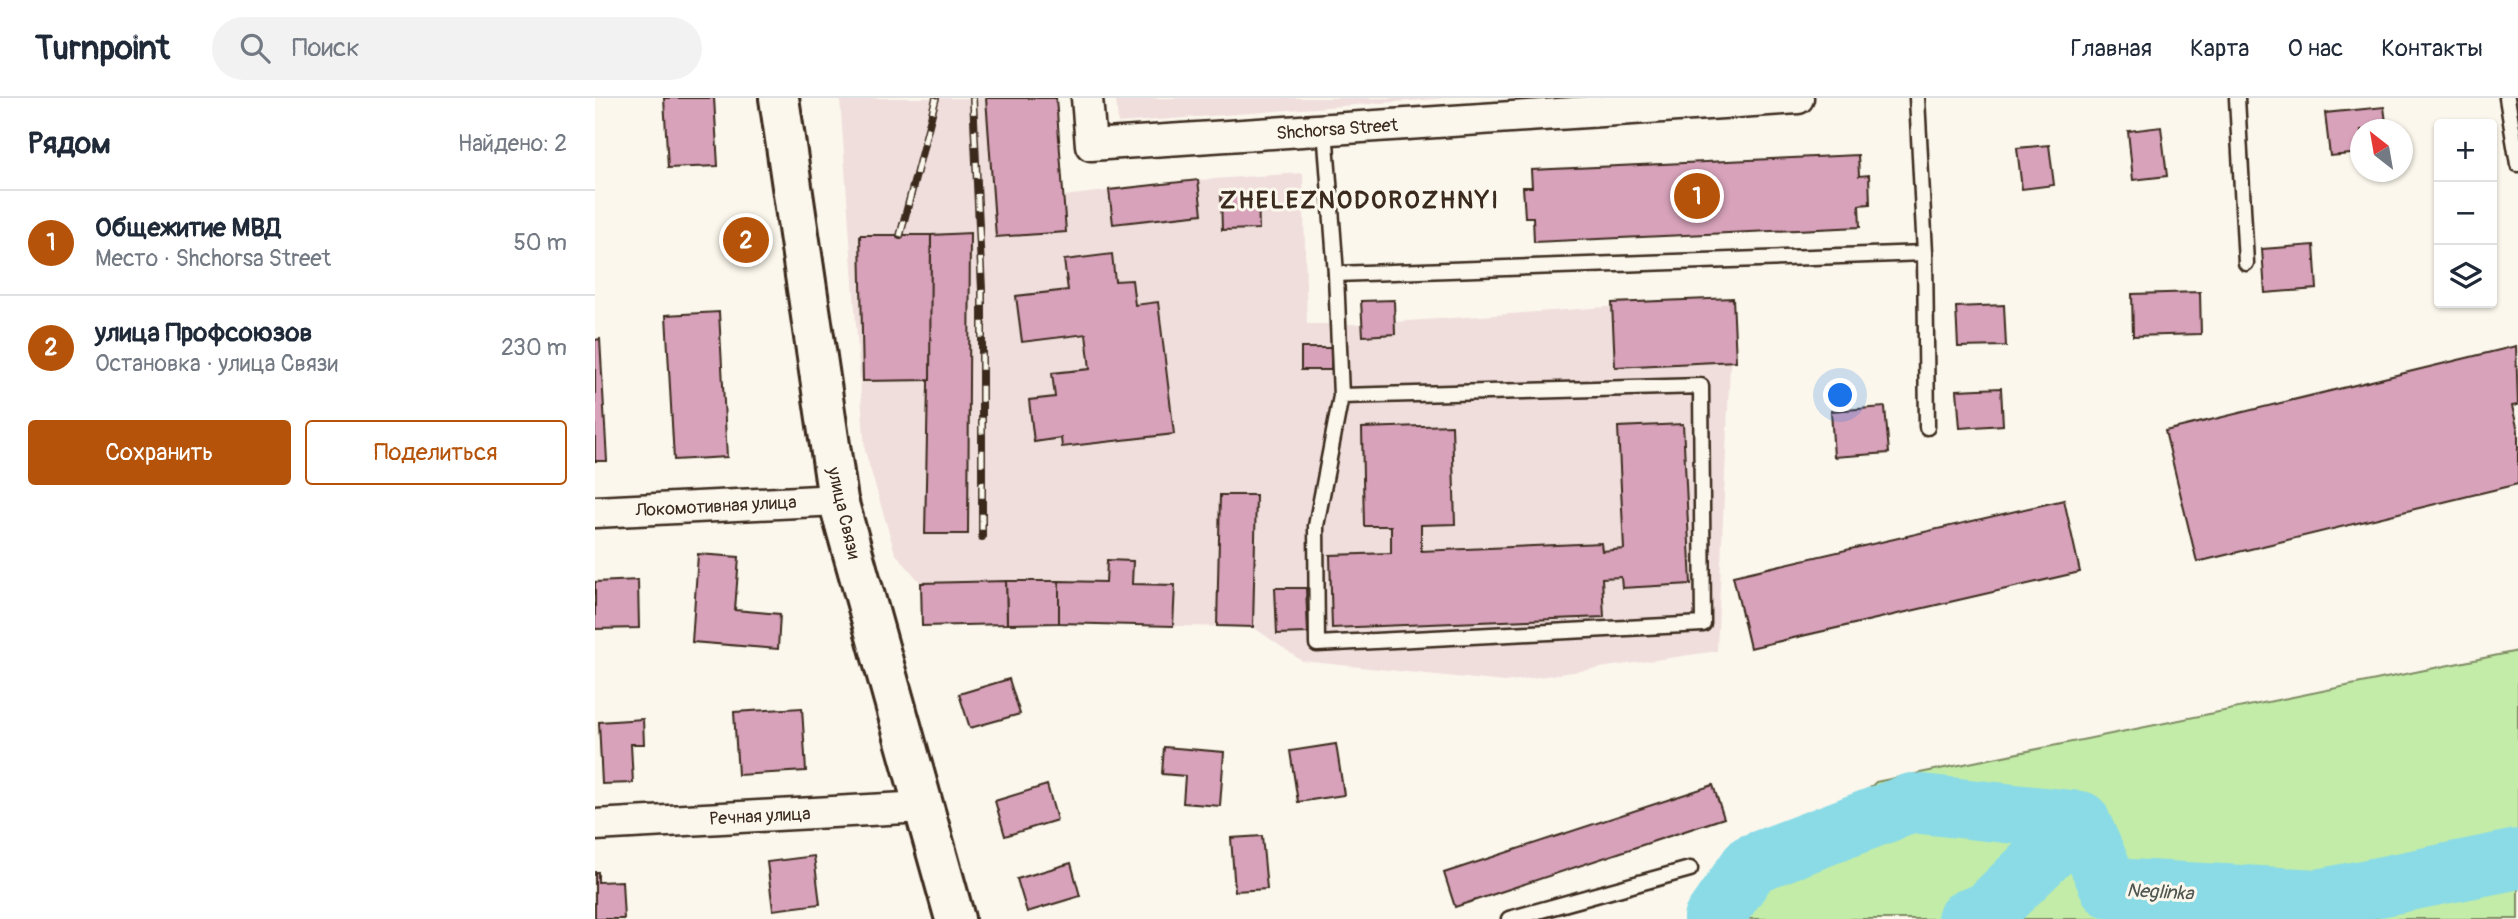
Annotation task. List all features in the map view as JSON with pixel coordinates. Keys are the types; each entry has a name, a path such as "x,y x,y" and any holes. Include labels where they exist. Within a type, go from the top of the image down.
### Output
{"main road":[{"name":"улица Связи","path":"779,98 838,500 955,919"}],"street":[{"name":"Shchorsa Street","path":"1087,98 1091,145 1798,98"},
{"name":"Локомотивная улица","path":"595,512 838,500"},
{"name":"Речная улица","path":"595,825 924,807"}],"lane":[{"path":"1917,98 1925,253 1927,427"},
{"path":"2237,98 2246,263"},
{"path":"2507,98 2518,164"},
{"path":"1325,129 1336,274 1341,396 1316,526 1317,645 1703,624 1701,386 1341,396"},
{"path":"1336,274 1925,253"},
{"path":"1509,919 1690,869"}],"shaded area":[{"path":"840,98 1056,98 1064,196 1198,180 1303,173 1307,324 1362,324 1361,301 1394,300 1395,322 1733,298 1717,651 1504,682 1302,661 1253,627 1173,626 921,583 895,553 865,451"},
{"path":"1116,98 1448,98 1118,123"}],"green space":[{"path":"2518,651 2518,919 1699,919 1753,900 1876,782"}],"building":[{"path":"664,98 714,98 718,166 668,168"},
{"path":"986,98 1056,98 1066,232 996,237"},
{"path":"2384,107 2386,119 2350,119 2350,154 2330,156 2325,113"},
{"path":"2161,127 2167,176 2133,180 2128,131"},
{"path":"2049,145 2054,185 2022,189 2017,148"},
{"path":"1858,155 1859,176 1869,175 1870,204 1859,205 1860,227 1534,242 1533,217 1525,217 1523,187 1532,187 1531,170"},
{"path":"1198,180 1202,214 1113,224 1109,190"},
{"path":"1258,194 1259,229 1222,230 1221,195"},
{"path":"970,233 968,534 925,534 931,235"},
{"path":"860,235 931,235 930,380 863,381"},
{"path":"2314,245 2317,289 2265,293 2262,249"},
{"path":"1112,254 1115,281 1132,280 1135,305 1158,302 1174,434 1062,447 1061,438 1034,442 1029,400 1055,397 1052,373 1090,369 1086,334 1022,342 1016,296 1068,290 1064,260"},
{"path":"2200,292 2201,334 2133,336 2132,294"},
{"path":"1733,298 1736,361 1615,367 1612,303"},
{"path":"1394,300 1395,334 1363,336 1361,301"},
{"path":"2004,305 2006,346 1958,347 1956,307"},
{"path":"719,312 727,457 674,460 666,315"},
{"path":"600,339 607,461 595,461 595,340"},
{"path":"2516,346 2518,405 2512,406 2518,431 2518,484 2197,562 2165,431"},
{"path":"1301,348 1331,348 1331,370 1301,370"},
{"path":"2001,388 2003,425 1960,428 1957,390"},
{"path":"1885,407 1889,453 1834,457 1831,411"},
{"path":"1683,424 1691,584 1622,588 1621,577 1602,578 1604,617 1332,628 1330,555 1391,553 1391,526 1364,526 1362,428 1452,425 1455,524 1421,525 1421,551 1601,543 1602,551 1624,549 1618,427"},
{"path":"1220,495 1256,495 1253,627 1217,626"},
{"path":"2064,500 2080,572 1750,648 1733,576"},
{"path":"698,554 739,557 735,610 780,614 778,649 692,642"},
{"path":"1107,560 1133,561 1132,584 1175,585 1173,626 1059,623 1059,581 1106,582"},
{"path":"638,580 639,628 595,629 595,582"},
{"path":"1006,581 1059,581 1059,623 1007,624"},
{"path":"1006,581 1007,624 922,626 921,583"},
{"path":"1275,588 1306,588 1308,633 1277,634"},
{"path":"1009,679 1020,714 970,728 959,694"},
{"path":"802,708 806,771 738,775 734,712"},
{"path":"643,719 644,744 631,744 633,783 602,784 599,722"},
{"path":"1336,744 1344,795 1298,802 1290,751"},
{"path":"1164,747 1224,752 1220,806 1183,803 1185,776 1162,774"},
{"path":"1047,785 1057,820 1005,836 995,801"},
{"path":"1713,785 1724,818 1455,907 1444,873"},
{"path":"1262,836 1267,889 1235,891 1231,838"},
{"path":"814,856 820,904 773,910 767,862"},
{"path":"1071,863 1080,896 1027,912 1017,879"},
{"path":"595,872 598,872 598,882 622,881 624,919 595,919"}],"waterway":[{"name":"Neglinka","path":"1713,919 1751,864 1912,803 2080,821 2110,888 2319,899 2518,859"},
{"path":"1967,919 1987,912 2080,821"}],"railway":[{"path":"900,236 936,98"},
{"path":"973,98 982,290 982,537"}],"place":[{"name":"Общежитие МВД","path":"1697,196"},
{"name":"улица Профсоюзов","path":"746,240"}],"district":[{"name":"ZHELEZNODOROZHNYI","path":"1360,200"}]}
